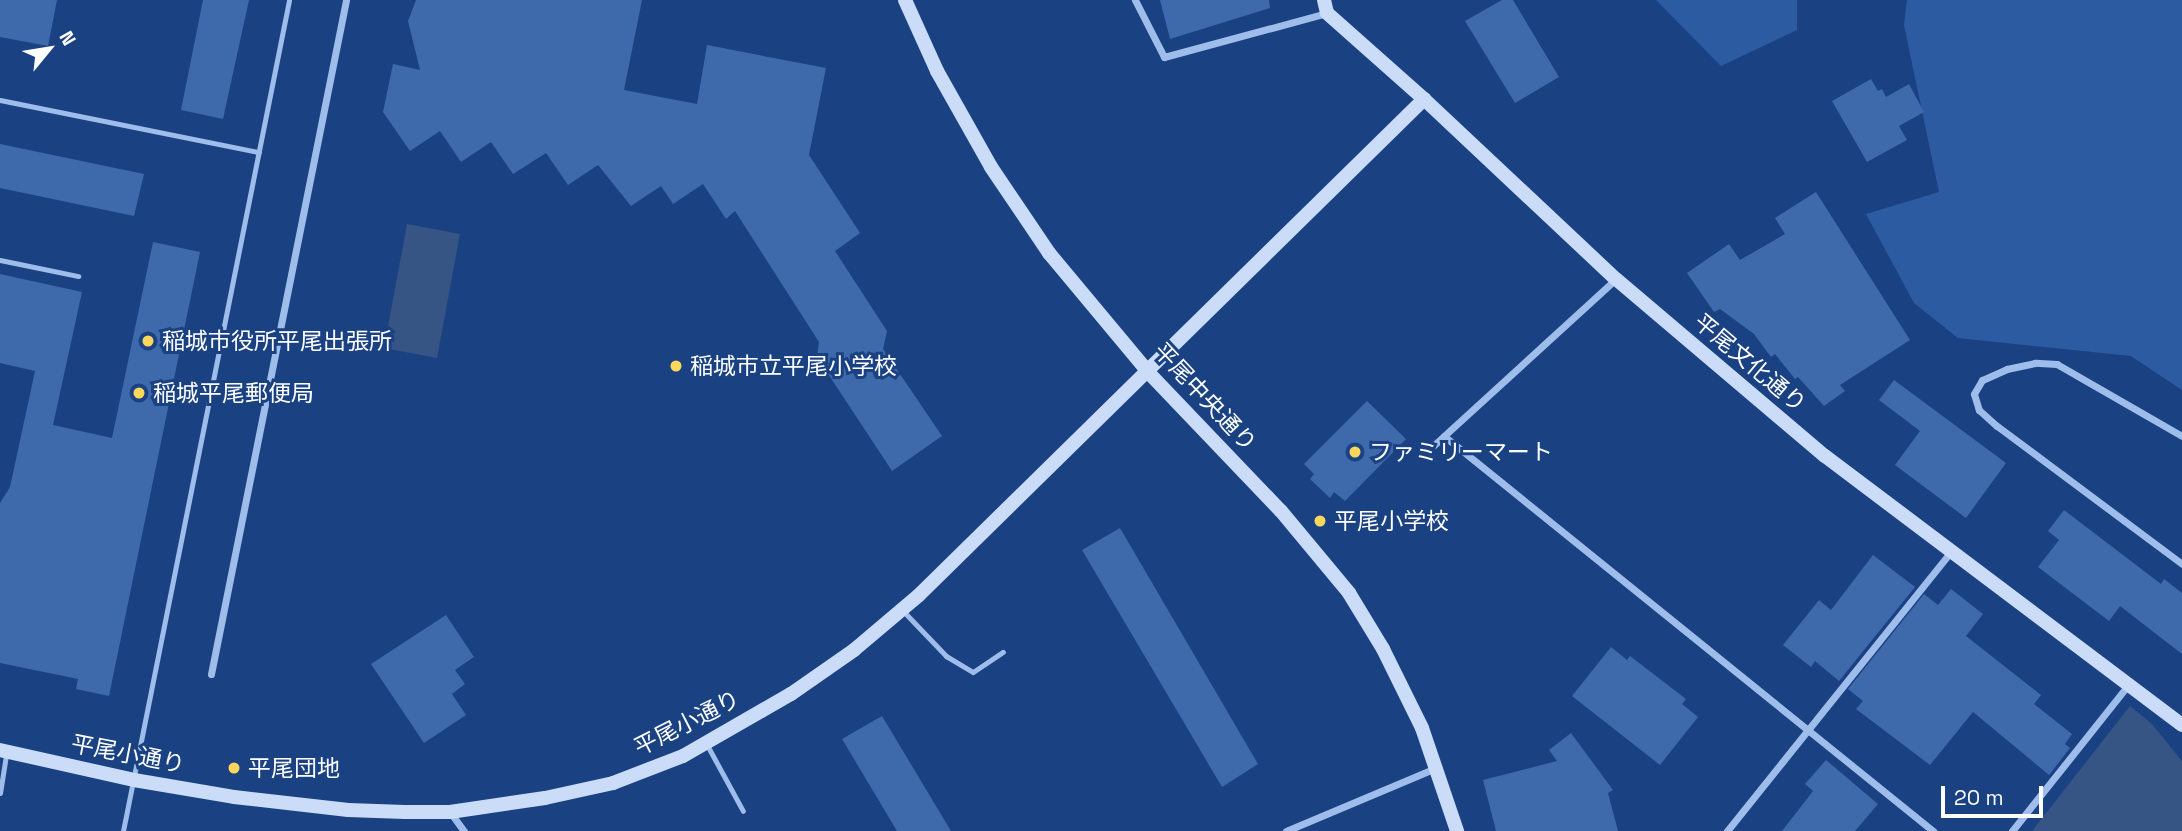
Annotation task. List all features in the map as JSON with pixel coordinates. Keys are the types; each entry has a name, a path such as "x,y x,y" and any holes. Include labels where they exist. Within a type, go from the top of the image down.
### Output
{"street":[{"path":"211,674 346,0"},
{"name":"平尾中央通り","path":"905,0 937,71 991,167 1049,253 1148,372 1281,512 1349,593 1382,649 1422,728 1457,831"},
{"path":"1135,0 1164,57 1325,7"},
{"name":"平尾文化通り","path":"1325,7 1616,279 1825,456 2182,725"},
{"name":"平尾小通り","path":"3,751 134,780 296,806 450,812 545,798 613,783 683,756 791,694 854,650 902,609 1148,372 1424,99"},
{"path":"1422,456 1616,279"},
{"path":"2182,436 2057,364 2035,363 2007,369 1982,380 1974,394 1979,410 1997,426 2182,564"},
{"path":"1444,436 1933,831"},
{"path":"1727,831 1951,551"},
{"path":"2012,831 2129,684"},
{"path":"1286,831 1436,768"},
{"path":"450,812 464,831"}],"lane":[{"path":"122,831 289,0"},
{"path":"0,100 258,152"},
{"path":"0,260 78,276"},
{"path":"902,609 947,656 973,672 1003,652"},
{"path":"706,743 743,811"},
{"path":"0,793 3,751"}],"shaded area":[{"path":"1656,0 1797,0 1797,30 1721,66"},
{"path":"1907,0 2182,0 2182,390 2131,356 1958,338 1914,303 1866,214 1939,192 1904,25"},
{"path":"407,224 460,234 437,358 384,348"},
{"path":"2130,706 2152,724 2182,761 2182,831 2032,831"}],"building":[{"path":"0,0 57,0 48,46 0,37"},
{"path":"203,0 249,0 223,119 181,110"},
{"path":"416,0 642,0 624,90 697,104 707,45 826,68 809,155 860,233 835,251 887,331 883,349 942,436 892,471 817,357 819,342 735,211 726,219 703,184 673,204 661,186 631,206 598,165 568,185 546,153 513,174 491,142 461,162 440,131 410,151 383,112 393,64 420,70 408,21"},
{"path":"1160,0 1269,0 1270,8 1170,39"},
{"path":"1502,0 1513,0 1559,77 1515,103 1465,21"},
{"path":"1871,79 1878,91 1882,89 1886,97 1909,84 1924,112 1899,126 1907,140 1867,162 1832,101"},
{"path":"0,144 144,174 134,216 0,188"},
{"path":"1816,192 1910,340 1840,385 1845,391 1824,406 1798,377 1795,379 1775,354 1771,357 1754,334 1720,309 1714,312 1687,273 1729,244 1740,260 1785,234 1775,218"},
{"path":"153,242 200,252 109,696 76,689 78,679 0,663 0,503 10,487 35,371 0,363 0,274 82,292 53,425 112,438"},
{"path":"1894,380 2006,463 1966,518 1895,465 1920,431 1879,400"},
{"name":"ファミリーマート","path":"1367,401 1406,439 1345,501 1334,492 1330,498 1310,479 1314,474 1304,464"},
{"path":"2064,510 2161,584 2164,579 2182,593 2182,654 2120,606 2109,621 2038,567 2059,540 2048,531"},
{"path":"1120,528 1258,764 1222,787 1082,550"},
{"path":"1873,555 1915,587 1839,681 1815,661 1811,667 1783,645 1819,600 1831,610"},
{"path":"1951,589 1983,614 1966,636 2041,695 2034,704 2072,734 2065,744 2070,748 2049,775 1973,712 1930,765 1856,709 1863,701 1848,689 1924,594 1938,605"},
{"path":"446,615 474,657 455,670 465,684 452,694 466,715 424,743 371,664"},
{"path":"1611,647 1627,660 1630,656 1686,699 1682,704 1698,717 1660,765 1572,696"},
{"path":"882,716 951,831 897,831 842,739"},
{"path":"1571,733 1613,790 1608,793 1618,831 1496,831 1483,780 1557,761 1549,750"},
{"path":"1826,760 1878,804 1855,831 1782,831 1813,791 1805,784"}],"place":[{"name":"稲城市役所平尾出張所","path":"148,341"},
{"name":"稲城市立平尾小学校","path":"676,366"},
{"name":"稲城平尾郵便局","path":"139,393"},
{"name":"ファミリーマート","path":"1355,452"},
{"name":"平尾小学校","path":"1320,521"},
{"name":"平尾団地","path":"234,768"}]}
